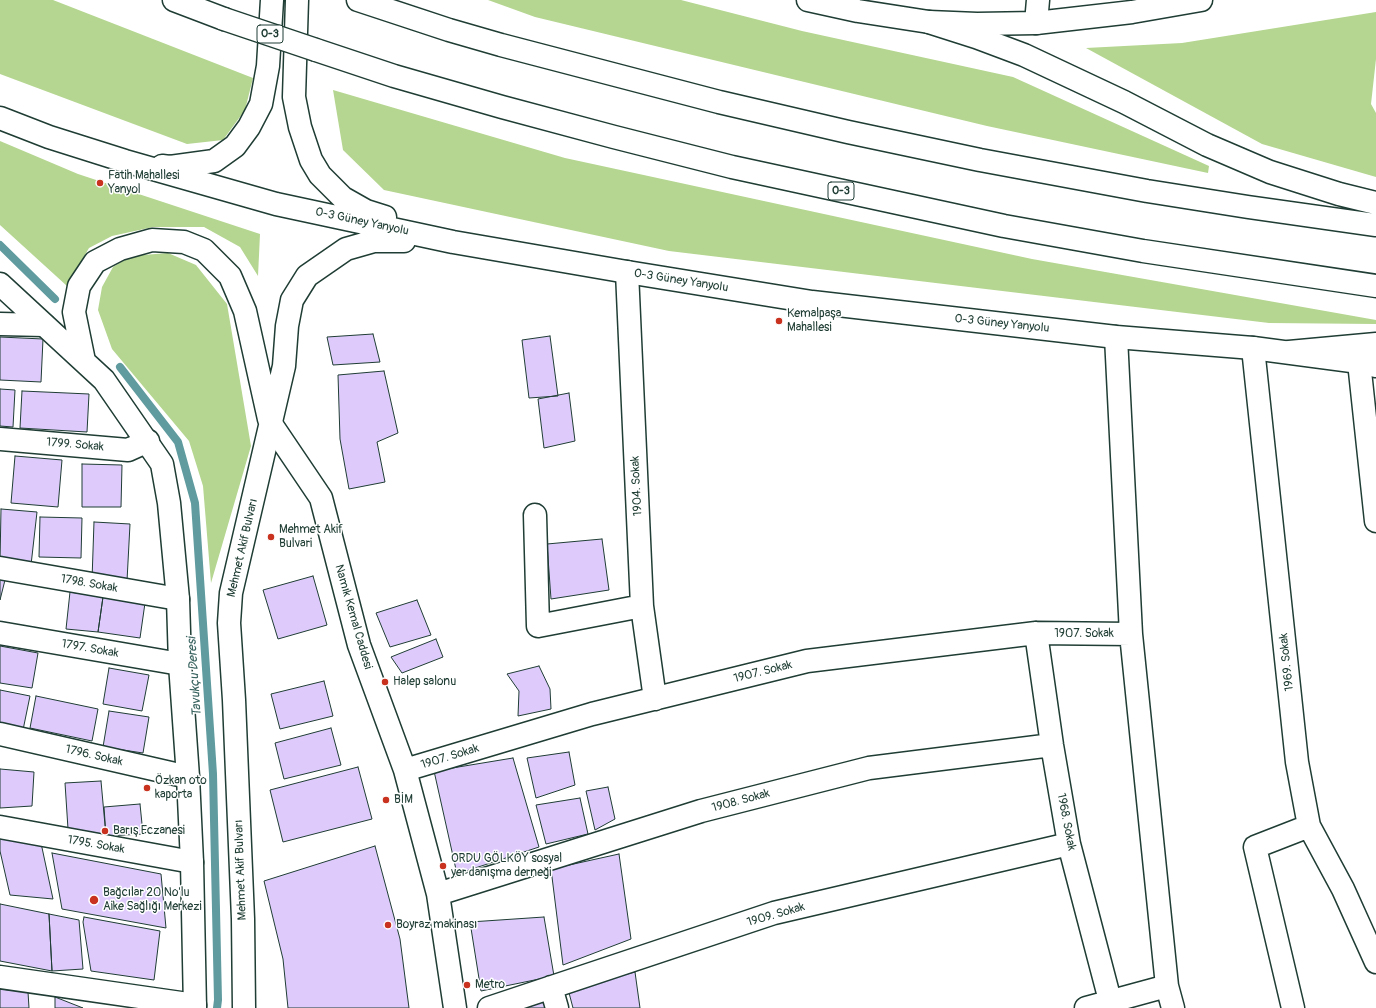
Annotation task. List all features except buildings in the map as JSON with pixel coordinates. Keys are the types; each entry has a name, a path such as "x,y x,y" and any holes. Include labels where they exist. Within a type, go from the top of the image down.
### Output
{"main road":[{"name":"O-3","path":"174,0 224,19 394,76 614,137 754,172 1035,232 1144,251 1376,286"},
{"path":"125,161 170,167 214,161 235,146 249,128 261,104 268,66 272,0"},
{"path":"297,0 294,97 300,127 311,160 320,175 343,198 366,211 453,242"},
{"path":"358,0 442,28 501,45 719,102 848,132 980,160 1147,191 1248,208 1376,225"},
{"path":"808,0 858,11 929,22 977,24 1036,23 1132,6 1201,0"},
{"path":"1036,23 1038,0"},
{"path":"929,22 976,37 1024,55 1124,102 1207,145 1270,172 1338,194 1376,203"},
{"name":"O-3 Güney Yanyolu","path":"0,118 49,137 125,161 276,204 453,242 812,302 1116,337 1254,348 1368,364"},
{"path":"84,361 74,312 79,286 95,262 120,249 152,240 184,242 204,250 230,276 245,311 271,424"},
{"name":"Mehmet Akif Bulvarı","path":"244,1008 243,912 229,623 231,593 284,366 287,326 292,300 307,276 346,249 374,241 453,242"},
{"name":"1904. Sokak","path":"628,272 642,606 655,699"},
{"path":"0,284 104,380 148,441 162,464 169,503 178,599 180,664 192,862 195,1006 0,977"},
{"path":"0,324 44,325"},
{"path":"1116,337 1131,634 1168,986 1173,1008"},
{"path":"1288,352 1376,344"},
{"name":"1969. Sokak","path":"1254,348 1297,762 1309,826 1343,888 1376,962"},
{"path":"1368,364 1376,521"},
{"name":"Namık Kemal Caddesi","path":"271,424 321,498 359,644 405,770 438,894 455,1008"},
{"name":"1799. Sokak","path":"0,439 128,450 148,441"},
{"path":"535,516 538,626 642,606"},
{"name":"1798. Sokak","path":"0,568 178,599"},
{"name":"1797. Sokak","path":"0,633 180,664"},
{"name":"1907. Sokak","path":"405,770 592,714 806,661 1036,634 1131,634"},
{"name":"1968. Sokak","path":"1036,634 1052,745 1069,844 1111,1005"},
{"name":"1796. Sokak","path":"0,734 188,777"},
{"name":"1908. Sokak","path":"438,894 701,811 869,768 1052,745"},
{"path":"1293,1008 1254,847 1309,826"},
{"name":"1795. Sokak","path":"0,827 192,862"},
{"name":"1909. Sokak","path":"489,1008 774,913 1069,844"},
{"path":"1086,1008 1111,1005 1168,986"},
{"path":"551,987 557,1008"}],"green space":[{"path":"0,0 53,0 253,78 245,110 223,140 187,144 0,74"},
{"path":"488,0 681,0 802,31 1013,77 1209,166 1208,173 987,126 535,17"},
{"path":"1376,12 1376,59 1371,104 1376,113 1376,177 1262,144 1086,48 1182,43"},
{"path":"333,90 565,158 1032,259 1376,320 1376,324 1269,323 669,251 384,190 343,150"},
{"path":"0,141 78,174 260,234 258,276 240,247 204,227 153,227 112,236 89,248 67,286 0,225"},
{"path":"168,253 196,265 227,304 251,446 211,583 203,486 189,441 112,349 98,310 102,287 113,267 131,256"}],"waterway":[{"path":"0,245 55,299"},
{"name":"Tavukçu Deresi","path":"120,367 178,442 195,503 213,774 217,1008"}],"place":[{"name":"Fatih Mahallesi Yanyol","path":"100,183"},
{"name":"Kemalpaşa Mahallesi","path":"779,321"},
{"name":"Mehmet Akif Bulvari","path":"271,537"},
{"name":"Halep salonu","path":"385,682"},
{"name":"Özkan oto kaporta","path":"147,788"},
{"name":"BİM","path":"386,800"},
{"name":"Barış Eczanesi","path":"105,831"},
{"name":"ORDU GÖLKÖY sosyal yer danışma derneği","path":"443,866"},
{"name":"Bağcılar 20 No'lu Aike Sağlığı Merkezi","path":"94,900"},
{"name":"Boyraz makinası","path":"388,925"},
{"name":"Metro","path":"467,985"}]}
